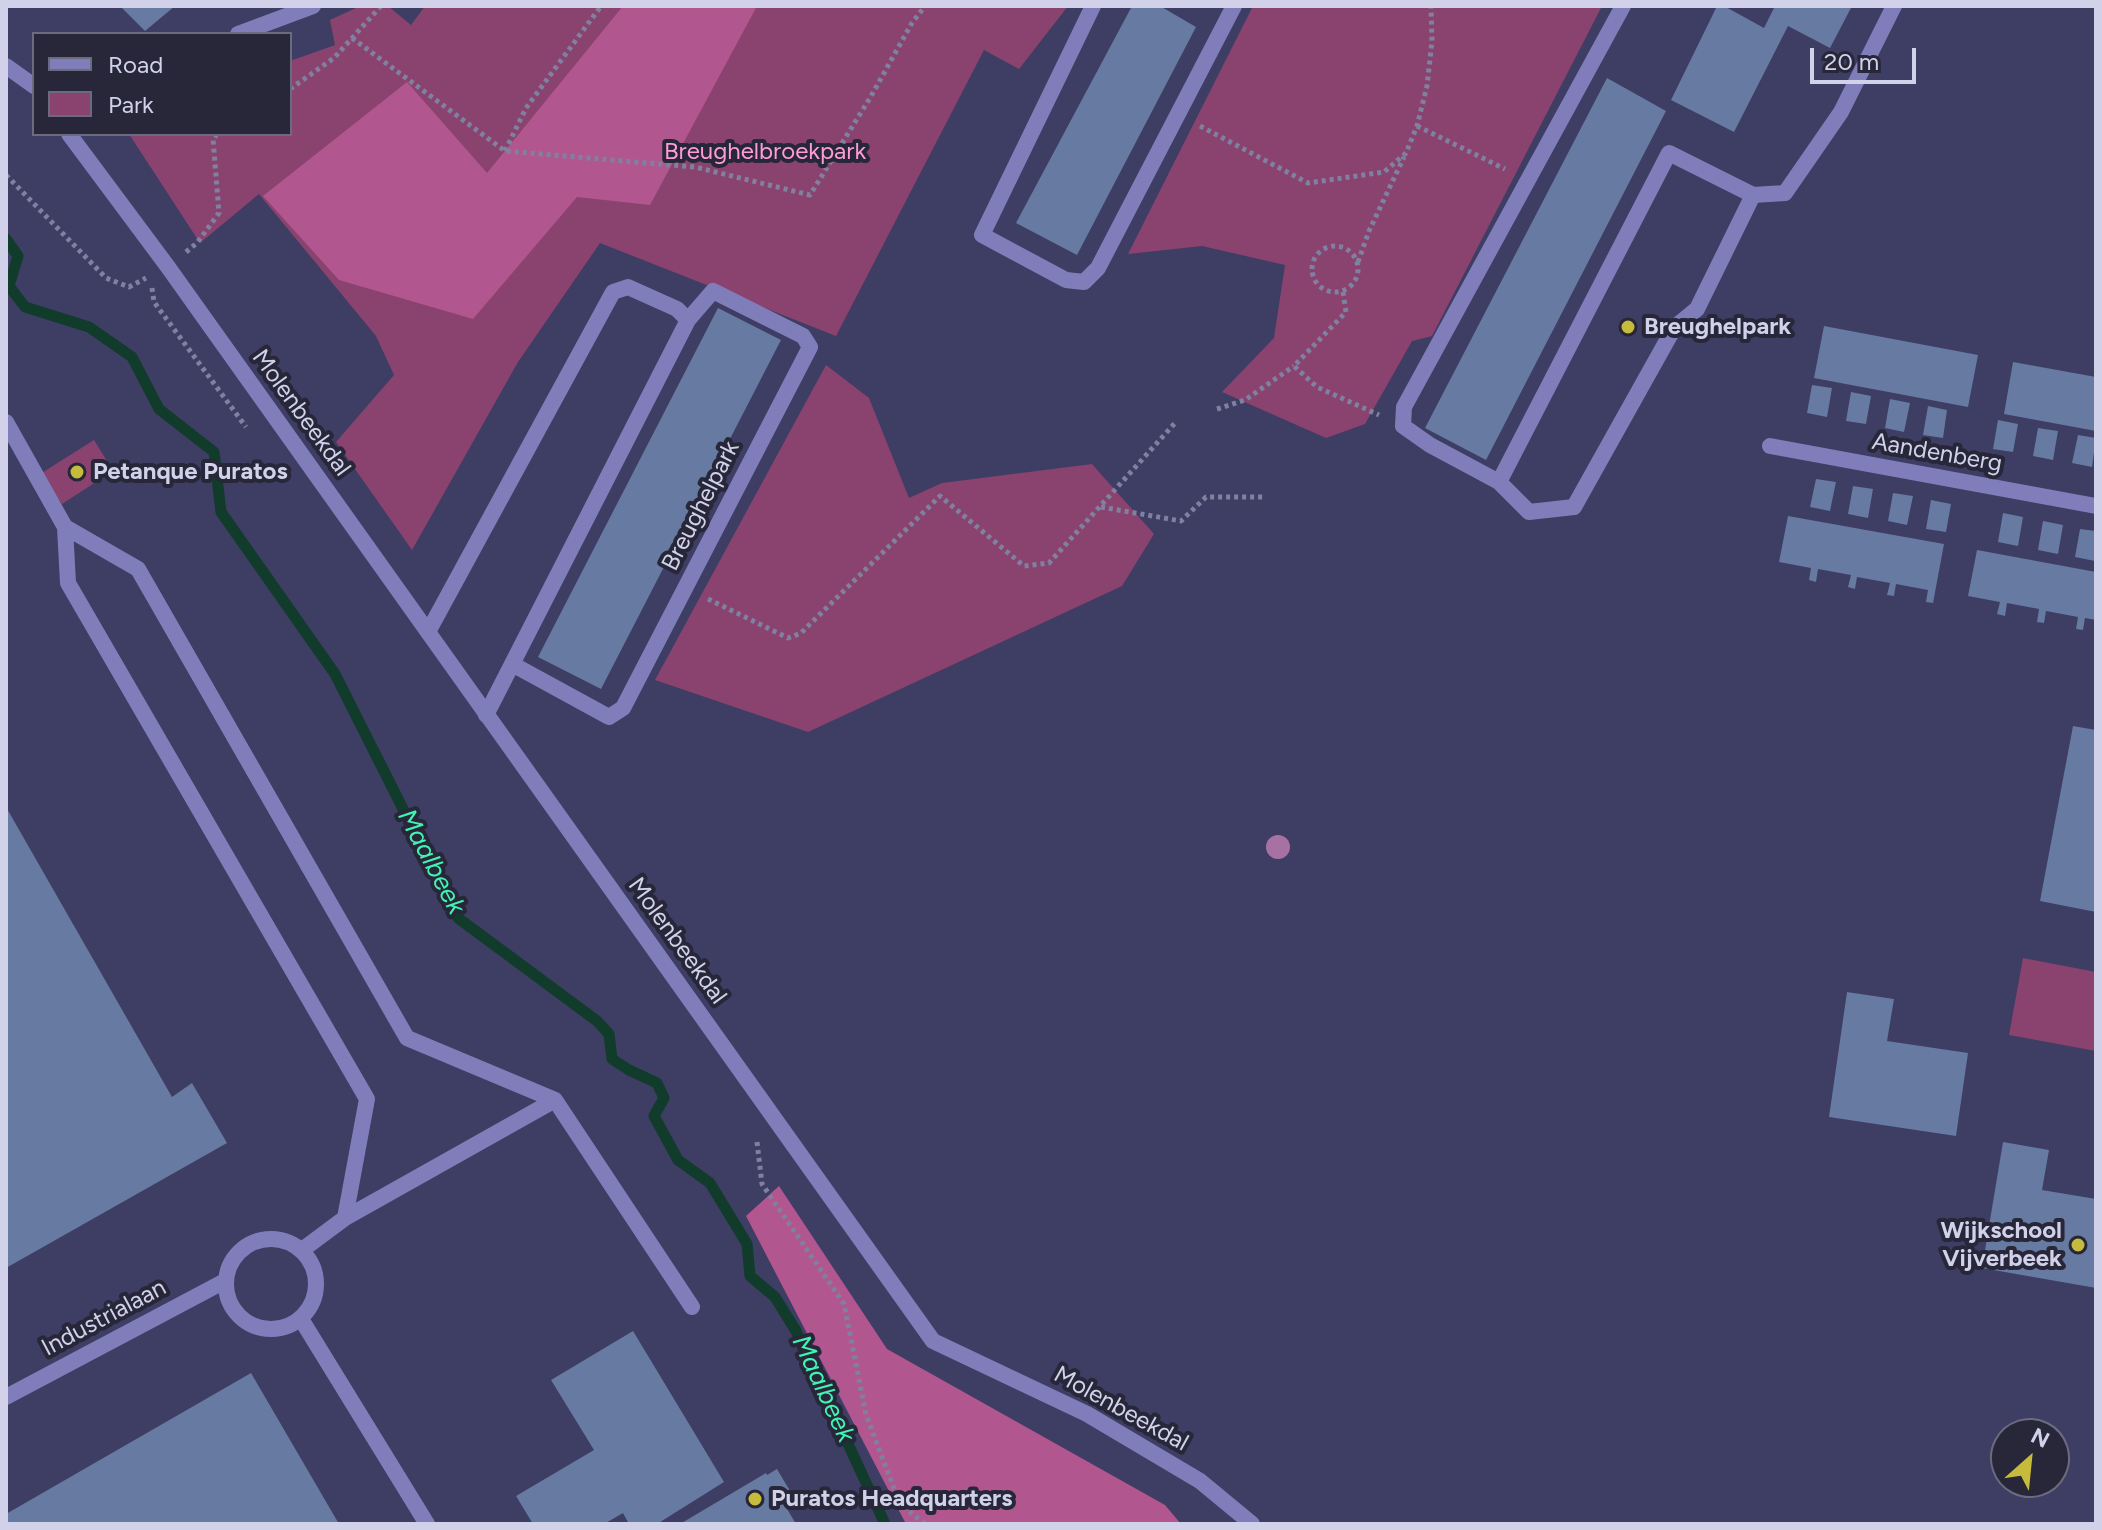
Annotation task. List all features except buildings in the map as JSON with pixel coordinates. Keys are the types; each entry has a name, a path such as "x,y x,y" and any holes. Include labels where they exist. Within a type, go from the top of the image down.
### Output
{"street":[{"path":"243,32 313,6"},
{"path":"1093,6 982,235 1066,280 1084,282 1098,268 1234,6"},
{"path":"1623,6 1404,407 1403,426 1430,445 1499,482 1529,512 1574,507 1674,328 1697,309 1753,195"},
{"path":"1499,482 1669,153 1753,195 1785,193 1841,112 1894,6"},
{"path":"6,66 32,85"},
{"name":"Molenbeekdal","path":"70,136 168,267 933,1341 1087,1414 1200,1481 1252,1524"},
{"path":"428,632 613,292 628,287 677,309 688,320"},
{"name":"Breughelpark","path":"486,715 512,664 688,320 713,291 803,336 810,347 623,708 609,717 512,664"},
{"path":"6,422 65,527 68,583 367,1099 345,1218"},
{"name":"Aandenberg","path":"1770,446 2096,506"},
{"path":"65,527 138,569 407,1038 555,1100 692,1307"},
{"path":"302,1250 345,1218 555,1100"},
{"path":"279,1239 291,1242 302,1250 315,1268 317,1285 313,1304 301,1319 285,1327 267,1329 249,1324 232,1308 225,1281 231,1262 241,1249 257,1240 279,1239"},
{"name":"Industrialaan","path":"6,1397 225,1281"},
{"path":"301,1319 427,1524"}],"path":[{"path":"292,88 334,58 381,6"},
{"path":"505,151 526,108 601,6"},
{"path":"352,38 505,151 695,167 810,195 925,6"},
{"path":"1358,262 1346,247 1328,246 1314,258 1313,278 1324,291 1343,292 1357,279 1358,262 1369,231 1417,126 1427,86 1432,41 1431,6"},
{"path":"1177,115 1308,183 1384,172 1406,153"},
{"path":"1417,126 1528,180"},
{"path":"6,175 106,278 129,287 168,267 197,243 219,213 213,139 215,136"},
{"path":"1217,409 1245,400 1294,366 1346,312 1343,292"},
{"path":"1294,366 1317,387 1403,426"},
{"path":"685,589 788,638 801,633 940,496 1024,566 1049,563 1175,423"},
{"path":"1100,506 1181,521 1206,497 1263,497"},
{"path":"757,1134 762,1184 844,1304 866,1415 900,1504 925,1524"}],"green space":[{"name":"Breughelbroekpark","path":"360,6 388,6 411,25 425,6 1068,6 1019,69 984,50 836,336 600,243 518,362 412,550 336,442 394,375 376,336 259,194 200,243 130,136 292,136 292,60 335,45 330,20"},
{"path":"1253,6 1602,6 1432,336 1412,341 1365,424 1326,438 1222,392 1274,338 1285,265 1202,246 1128,254"},
{"path":"826,365 869,398 909,498 942,483 1092,464 1154,534 1122,586 808,732 655,680"},
{"name":"Petanque Puratos","path":"94,440 113,471 62,504 40,474"},
{"path":"2023,958 2096,972 2096,1051 2009,1035"}],"shaded area":[{"path":"623,6 757,6 650,205 577,197 473,319 339,280 263,196 407,82 487,173"},
{"path":"779,1186 887,1349 1165,1505 1181,1524 906,1524 746,1216"}],"waterway":[{"name":"Maalbeek","path":"6,239 18,256 9,286 25,307 89,327 132,357 159,409 214,452 221,512 335,674 458,918 597,1021 609,1034 612,1059 657,1083 664,1098 654,1116 678,1160 710,1183 747,1244 750,1276 775,1297 796,1331 885,1524"}],"place":[{"name":"Breughelpark","path":"1628,327"},
{"name":"Petanque Puratos","path":"77,472"},
{"name":"Wijkschool Vijverbeek","path":"2078,1245"},
{"name":"Puratos Headquarters","path":"755,1499"}]}
